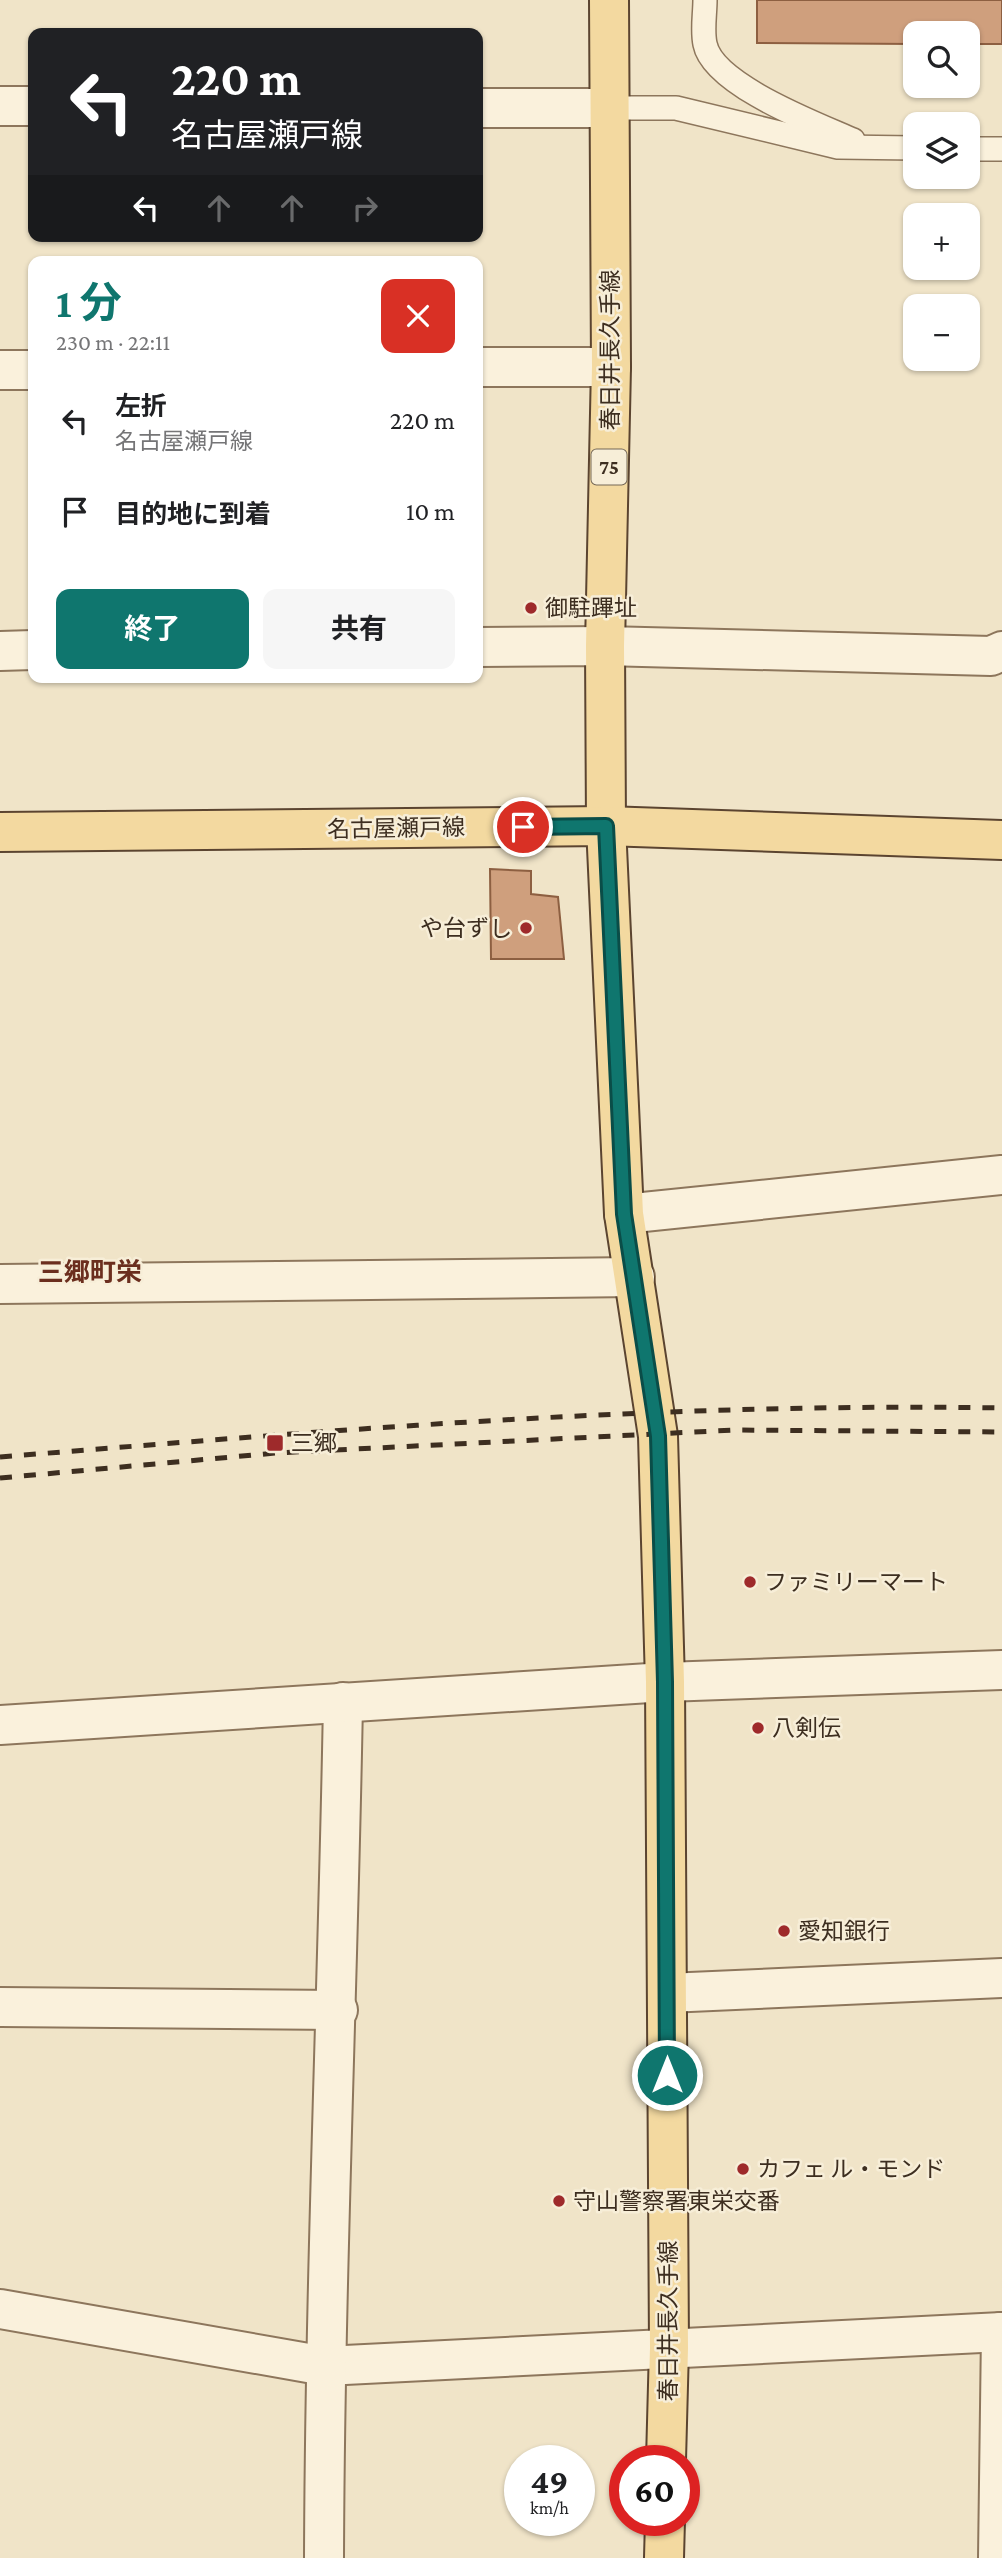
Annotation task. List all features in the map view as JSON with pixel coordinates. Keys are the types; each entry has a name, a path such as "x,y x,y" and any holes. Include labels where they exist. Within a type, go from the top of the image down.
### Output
{"main road":[{"name":"春日井長久手線","path":"609,0 611,367 605,646 606,826 624,1214 635,1276 652,1413 658,1436 665,1682 669,2348 666,2445"},
{"name":"名古屋瀬戸線","path":"0,832 606,826 1002,841"},
{"path":"664,2558 665,2536"}],"street":[{"path":"0,106 28,106"},
{"path":"483,108 610,108"},
{"path":"483,368 611,367"},
{"path":"0,370 28,370"},
{"path":"483,647 605,646 991,656 1002,651"},
{"path":"0,651 28,650"},
{"path":"624,1214 1002,1175"},
{"path":"0,1284 635,1276"},
{"path":"0,1725 665,1682 1002,1670"},
{"path":"324,2558 325,2366 338,2010 343,1702"},
{"path":"667,1993 1002,1978"},
{"path":"0,2007 338,2010"},
{"path":"0,2309 325,2366 1001,2332 998,2558"}],"lane":[{"path":"705,0 705,46 721,68 752,93 869,147"},
{"path":"610,108 676,108 799,140 838,147 903,148"},
{"path":"980,149 1002,149"}],"building":[{"path":"757,0 1002,0 1002,44 980,44 980,21 903,21 903,44 757,43"},
{"name":"や台ずし","path":"490,869 531,871 531,894 558,897 564,959 491,959"}],"railway":[{"path":"0,1457 501,1420 751,1409 1002,1408"},
{"path":"0,1478 276,1453 734,1430 1002,1432"}],"place":[{"name":"御駐蹕址","path":"531,608"},
{"name":"や台ずし","path":"526,928"},
{"name":"三郷","path":"275,1443"},
{"name":"ファミリーマート","path":"750,1582"},
{"name":"八剣伝","path":"758,1728"},
{"name":"愛知銀行","path":"784,1931"},
{"name":"カフェ ル・モンド","path":"743,2169"},
{"name":"守山警察署東栄交番","path":"559,2201"}],"district":[{"name":"三郷町栄","path":"90,1272"}],"route":[{"path":"523,827 606,826 624,1214 635,1276 652,1413 658,1436 665,1682 667,2075"}]}
